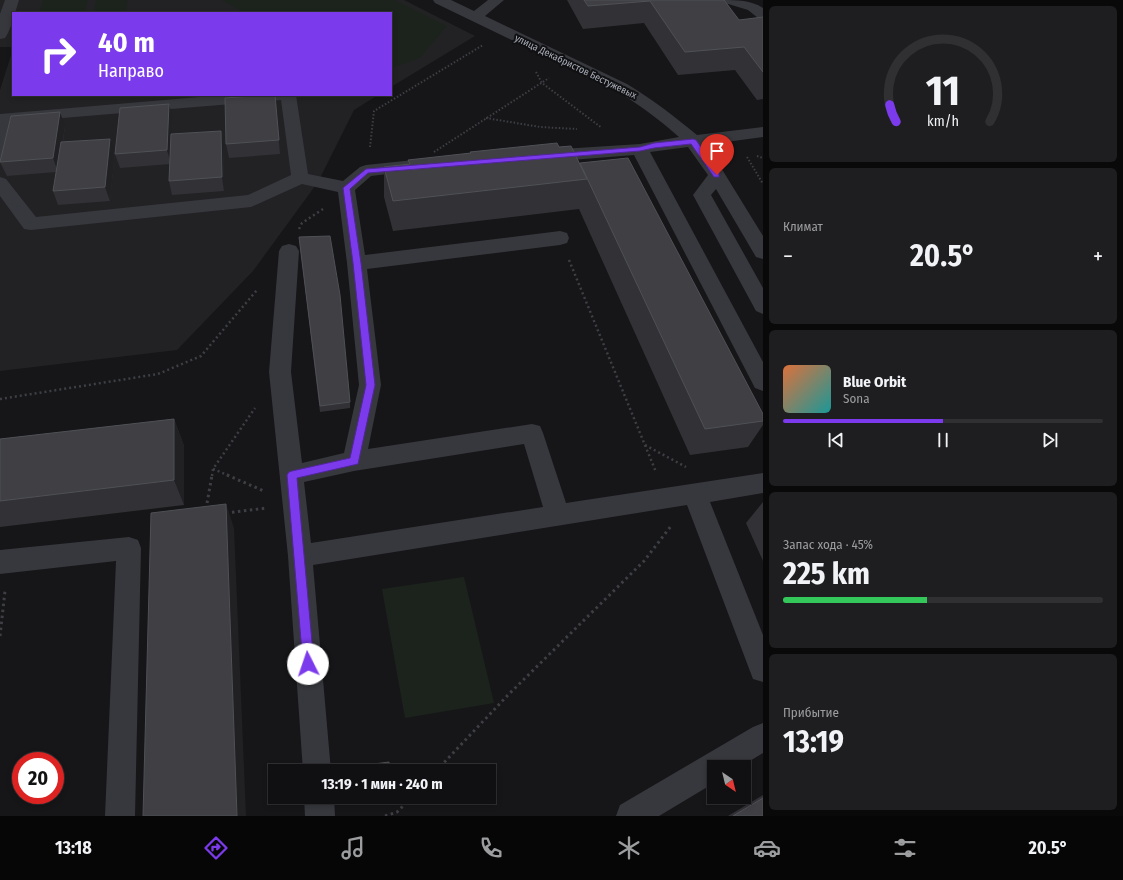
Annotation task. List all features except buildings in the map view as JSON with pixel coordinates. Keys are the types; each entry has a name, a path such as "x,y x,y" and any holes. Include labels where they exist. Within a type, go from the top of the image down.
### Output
{"street":[{"path":"0,35 12,0"},
{"name":"улица Декабристов Бестужевых","path":"440,0 621,87 666,117 693,141 717,175 763,252"},
{"path":"475,17 497,0"},
{"path":"730,0 753,8 763,15"},
{"path":"0,156 3,118 270,96"},
{"path":"288,96 300,178"},
{"path":"530,157 640,149 763,132"},
{"path":"640,149 763,382"},
{"path":"346,191 366,171 436,164"},
{"path":"717,175 702,195 763,306"},
{"path":"0,183 31,224 251,201 300,178 346,191"},
{"path":"346,191 357,263 370,385 354,462"},
{"path":"357,263 560,238"},
{"path":"289,251 280,372 300,556 316,764"},
{"path":"292,475 354,462 532,433 558,516"},
{"path":"300,556 763,483"},
{"path":"695,494 763,669"},
{"path":"4,561 129,548 120,816"},
{"path":"631,816 763,737"},
{"path":"319,804 320,816"}],"path":[{"path":"366,171 374,111 483,44"},
{"path":"535,70 542,83 604,129 597,129"},
{"path":"412,166 542,83 554,73"},
{"path":"486,118 540,127 582,129"},
{"path":"0,399 158,374 201,356 289,251 302,223 346,191"},
{"path":"560,238 666,498"},
{"path":"204,516 213,468 280,372"},
{"path":"213,468 295,504"},
{"path":"443,764 508,695 644,561 695,494"},
{"path":"220,514 295,504"},
{"path":"0,636 4,561"},
{"path":"385,816 397,812 405,804"}],"shaded area":[{"path":"0,0 404,0 475,36 392,86 392,12 12,12 12,47 0,47"},
{"path":"43,0 88,0 85,12 39,12"},
{"path":"96,0 128,0 126,12 94,12"},
{"path":"222,0 395,0 447,26 420,58 392,68 392,12 243,12"},
{"path":"12,52 12,96 376,96 354,110 318,182 253,271 177,350 0,371 0,90"},
{"path":"464,577 494,703 405,718 382,589"}],"route":[{"path":"308,664 292,475 354,462 370,385 357,263 346,188 366,171 412,166 640,149 693,141 717,175"}]}
